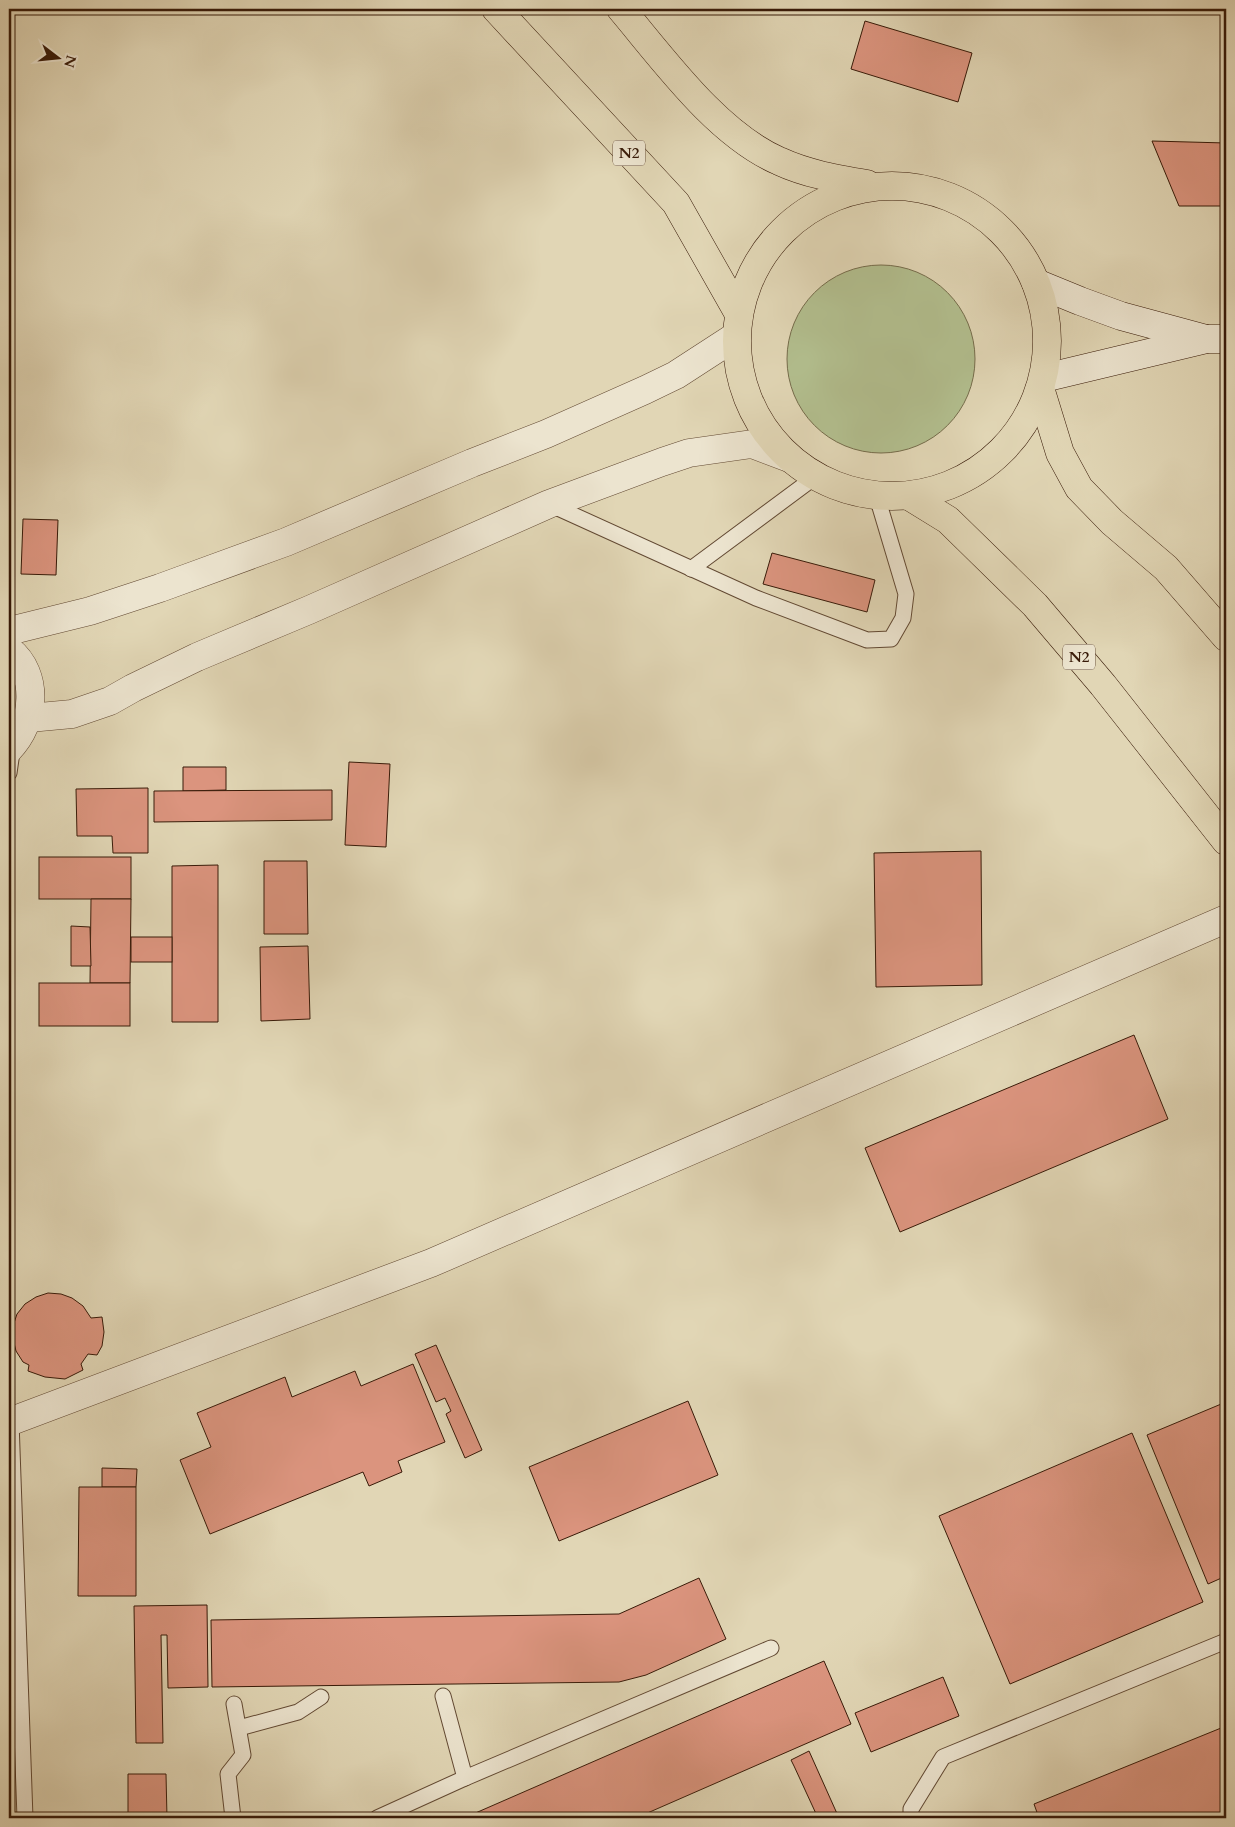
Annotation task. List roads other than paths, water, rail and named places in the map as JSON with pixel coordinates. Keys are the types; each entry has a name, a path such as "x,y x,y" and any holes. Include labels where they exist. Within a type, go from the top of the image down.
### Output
{"highway":[{"name":"N2","path":"496,9 676,203 736,326 747,398 764,431 789,458 815,477 845,490 876,496 909,496 944,488 976,472 1003,450 1025,421 1042,383 1047,326 1036,283 1014,244 987,217 954,197 917,187 879,186 806,172 777,161 742,139 710,111 689,89 622,9"},
{"name":"N2","path":"736,326 752,275 774,241 803,213 839,195 879,186"},
{"name":"N2","path":"1042,383 1060,453 1079,488 1112,522 1166,568 1226,637"},
{"name":"N2","path":"909,496 948,520 1034,604 1104,685 1226,841"}],"street":[{"path":"1036,283 1121,316 1217,339"},
{"path":"9,631 90,611 160,588 286,542 564,426 676,375 736,326"},
{"path":"1042,383 1217,339"},
{"path":"29,718 72,714 110,701 132,688 197,657 309,610 549,504 689,453 752,444 789,458"},
{"path":"9,650 17,656 27,675 31,696 29,718 20,737 11,747"},
{"path":"9,1422 431,1262 1226,919"}],"lane":[{"path":"691,569 815,477"},
{"path":"549,504 756,598 868,640 891,639 903,618 906,594 876,496"},
{"path":"9,773 11,747"},
{"path":"9,1422 25,1818"},
{"path":"911,1818 911,1809 943,1757 1226,1641"},
{"path":"377,1818 465,1778 771,1648"},
{"path":"443,1696 465,1778"},
{"path":"238,1728 298,1712 321,1698"},
{"path":"233,1818 228,1774 244,1755 234,1704"}]}
